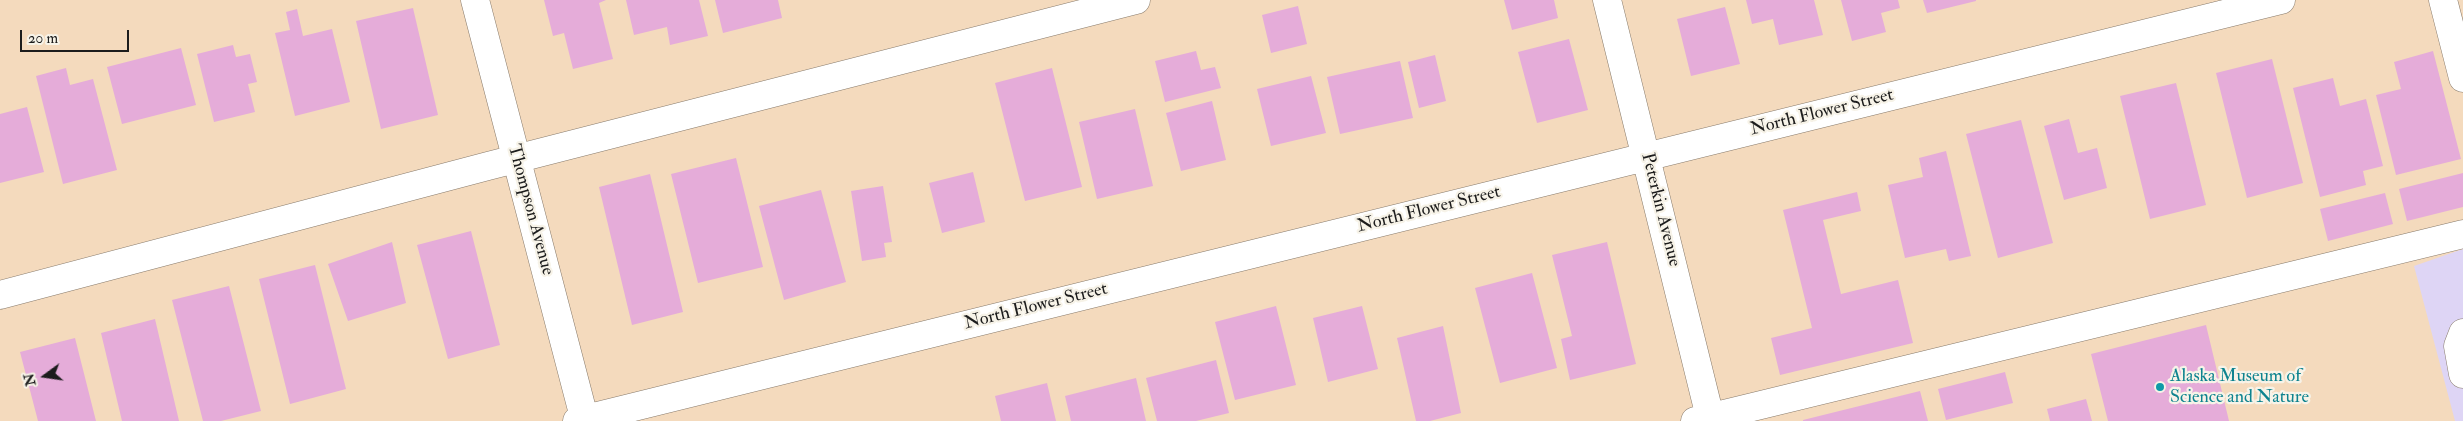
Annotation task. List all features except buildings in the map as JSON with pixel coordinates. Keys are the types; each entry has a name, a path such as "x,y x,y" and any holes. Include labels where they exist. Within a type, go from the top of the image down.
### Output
{"street":[{"name":"Thompson Avenue","path":"475,0 582,420"},
{"path":"0,295 517,159 1136,0"},
{"name":"Peterkin Avenue","path":"1607,0 1647,156 1706,420"},
{"name":"North Flower Street","path":"582,420 2281,0"},
{"path":"2443,0 2463,78"},
{"path":"1706,420 2463,234"},
{"path":"2463,333 2458,346 2463,374"}],"shaded area":[{"path":"2463,249 2463,421 2455,421 2414,266"}],"place":[{"name":"Alaska Museum of Science and Nature","path":"2160,387"}]}
